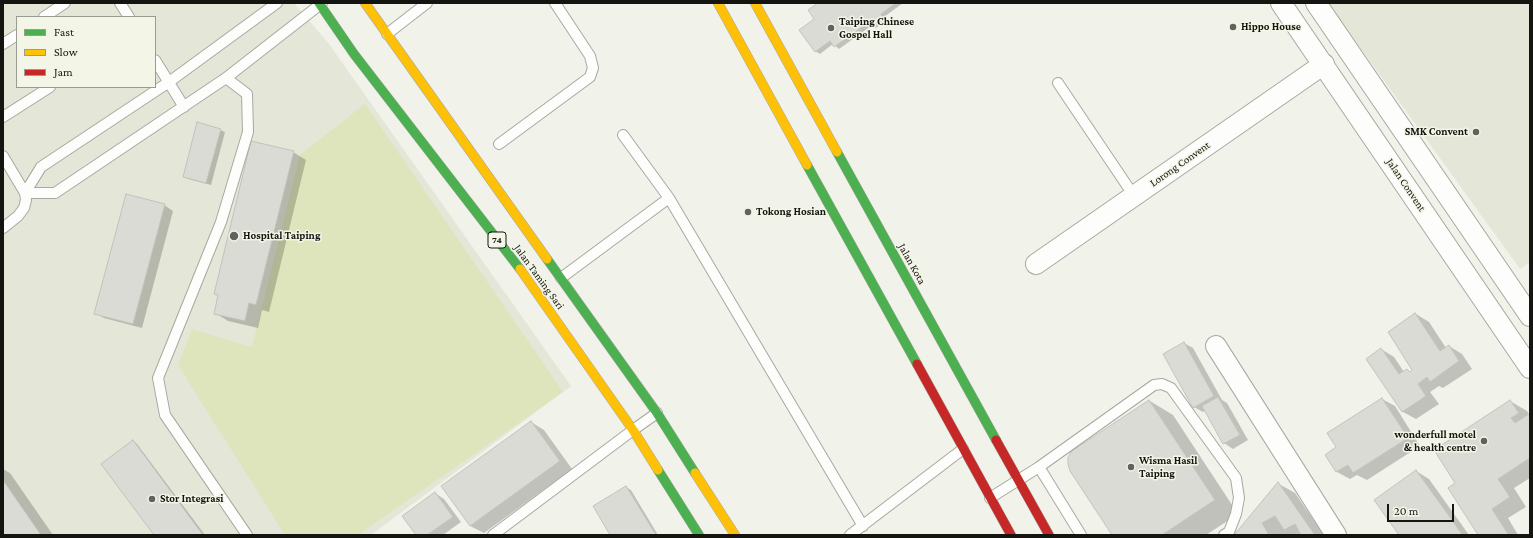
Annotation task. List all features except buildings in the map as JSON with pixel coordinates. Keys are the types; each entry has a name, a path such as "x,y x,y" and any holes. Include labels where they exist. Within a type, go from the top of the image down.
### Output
{"main road":[{"name":"Jalan Taming Sari","path":"365,3 657,413 735,535"},
{"path":"718,3 1011,535"},
{"name":"Jalan Kota","path":"755,3 1049,535"},
{"name":"Jalan Taming Sari","path":"320,4 354,54 523,273 633,430 699,535"}],"street":[{"name":"Jalan Convent","path":"1281,3 1530,368"},
{"path":"1316,3 1530,316"},
{"name":"Lorong Convent","path":"1036,264 1324,64"},
{"path":"1216,346 1336,535"}],"lane":[{"path":"46,16 65,3"},
{"path":"120,3 128,16"},
{"path":"3,228 18,216 24,208 25,193 41,167 169,82 277,3"},
{"path":"387,34 427,3"},
{"path":"499,144 590,77 593,68 590,56 556,3"},
{"path":"25,193 55,193 226,78 320,4"},
{"path":"3,44 16,36"},
{"path":"156,62 184,107"},
{"path":"226,78 247,94 248,132 221,222 158,378 165,415 247,535"},
{"path":"1058,83 1134,196"},
{"path":"3,117 48,88"},
{"path":"623,135 669,198 863,526"},
{"path":"3,156 25,193"},
{"path":"561,278 669,198"},
{"path":"990,498 1018,481 1154,385 1162,384 1171,388 1236,478 1239,498 1236,514 1229,532 1224,535"},
{"path":"493,535 657,413"},
{"path":"850,535 963,449"},
{"path":"1038,467 1082,535"}],"shaded area":[{"name":"Hospital Taiping","path":"3,3 294,3 329,44 571,386 371,535 3,535"},
{"name":"SMK Convent","path":"1328,3 1530,3 1530,262 1520,269"}],"green space":[{"path":"365,104 563,392 358,535 285,535 178,365 192,329 252,347 300,155"}],"traffic: fast":[{"path":"319,3 354,54 520,269"},
{"path":"837,152 996,440"},
{"path":"807,165 917,364"},
{"path":"547,259 657,413 695,473"},
{"path":"658,470 699,535"}],"traffic: slow":[{"path":"365,3 547,259"},
{"path":"718,3 807,165"},
{"path":"755,3 837,152"},
{"path":"520,269 633,430 658,470"},
{"path":"695,473 735,535"}],"traffic: jam":[{"path":"917,364 1011,535"},
{"path":"996,440 1049,535"}],"place":[{"name":"Hippo House","path":"1233,27"},
{"name":"Taiping Chinese Gospel Hall","path":"831,28"},
{"name":"SMK Convent","path":"1476,132"},
{"name":"Tokong Hosian","path":"748,212"},
{"name":"Hospital Taiping","path":"234,236"},
{"name":"wonderfull motel & health centre","path":"1484,441"},
{"name":"Wisma Hasil Taiping","path":"1131,467"},
{"name":"Stor Integrasi","path":"152,499"}]}
